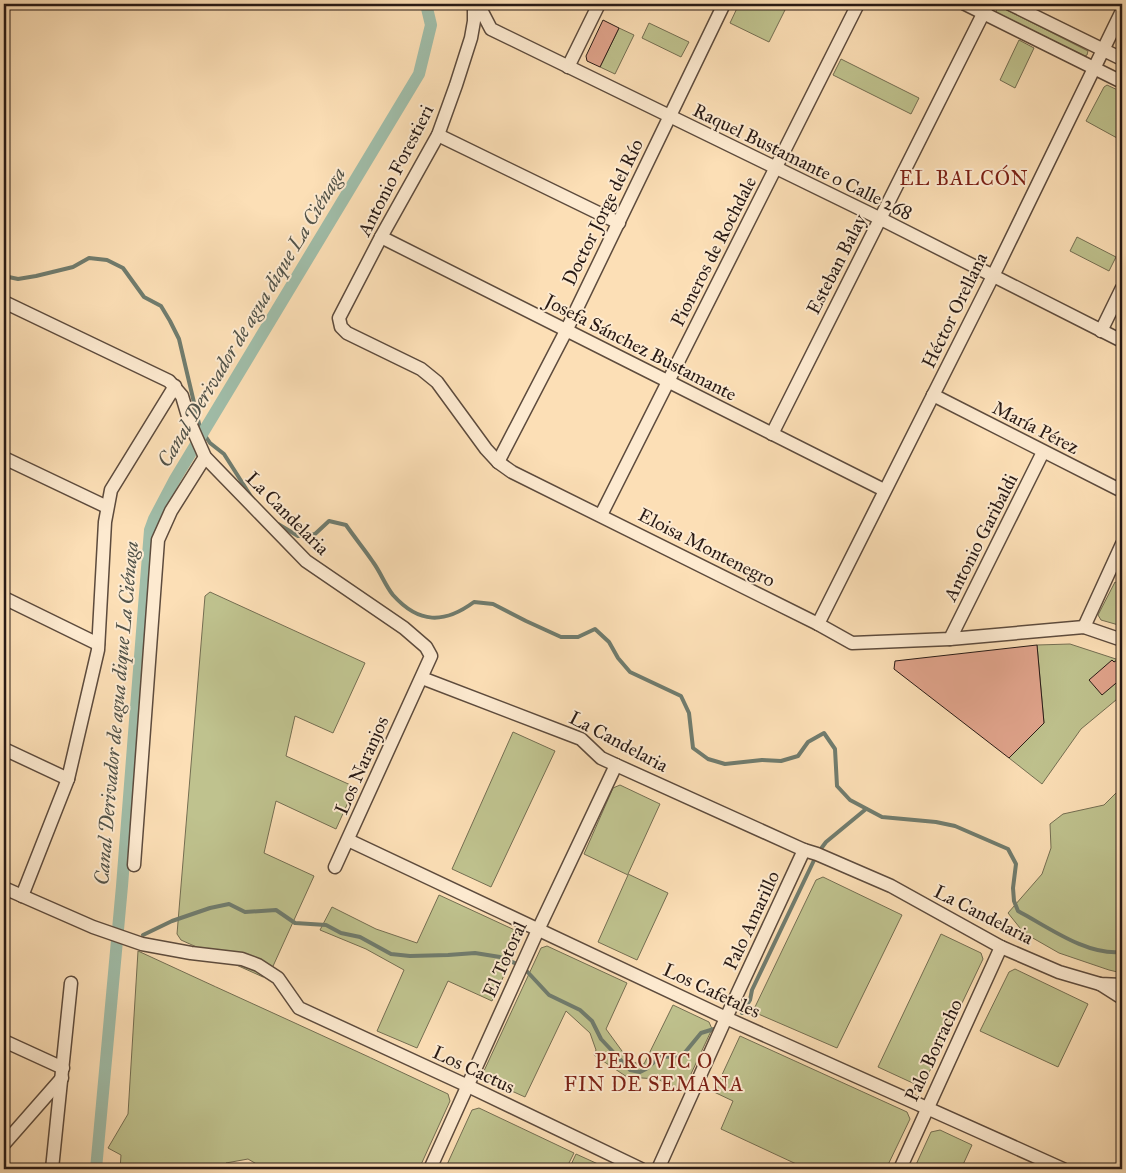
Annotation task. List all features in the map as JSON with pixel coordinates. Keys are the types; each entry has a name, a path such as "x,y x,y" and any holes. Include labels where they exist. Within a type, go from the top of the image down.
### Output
{"street":[{"name":"Antonio Forestieri","path":"339,318 381,237 438,135 471,38 474,4"},
{"path":"471,38 491,29 478,4"},
{"path":"568,67 599,4"},
{"name":"Doctor Jorge del Río","path":"498,462 567,329 724,4"},
{"name":"Pioneros de Rochdale","path":"600,515 858,4"},
{"path":"966,4 986,8 1122,82"},
{"path":"1010,4 1122,59"},
{"name":"Esteban Balay","path":"772,434 986,8"},
{"name":"Héctor Orellana","path":"818,624 1122,11"},
{"name":"Raquel Bustamante o Calle 268","path":"491,29 777,167 1122,341"},
{"path":"438,135 619,223"},
{"name":"Josefa Sánchez Bustamante","path":"381,237 884,490"},
{"path":"1101,331 1122,288"},
{"path":"4,302 169,381 182,396 190,423 205,457 170,511 158,540 134,865"},
{"name":"Eloisa Montenegro","path":"339,318 341,327 347,333 421,368 436,382 486,449 498,462 512,472 818,624 852,643 950,638 1084,626 1122,640"},
{"path":"4,888 22,896 68,779 98,644 106,507 111,490 174,386"},
{"name":"María Pérez","path":"933,395 1122,491"},
{"name":"Antonio Garibaldi","path":"950,638 1044,452"},
{"name":"La Candelaria","path":"205,457 306,561 404,628 426,647 432,656 422,678 581,739 601,758 804,850 891,886 1001,947 1059,972 1100,984 1122,985"},
{"path":"4,458 106,507"},
{"path":"1084,626 1122,544"},
{"path":"4,598 98,644"},
{"name":"Los Naranjos","path":"335,868 422,678"},
{"path":"4,749 68,779"},
{"name":"El Totoral","path":"430,1169 538,930 616,765"},
{"name":"Los Cafetales","path":"348,840 726,1018 1063,1169"},
{"name":"Palo Amarillo","path":"658,1169 804,850"},
{"name":"Los Cactus","path":"22,896 93,927 142,944 191,953 242,959 258,965 278,978 299,1008 641,1169"},
{"name":"Palo Borracho","path":"900,1169 1001,947"},
{"path":"52,1169 71,983"},
{"path":"1100,984 1122,998"},
{"path":"4,1041 62,1073"},
{"path":"4,1144 62,1073"}],"green space":[{"path":"739,4 788,4 769,42 730,23"},
{"path":"999,6 1088,51 1087,55 1085,56 997,13 996,11"},
{"path":"649,23 689,42 681,57 642,38"},
{"path":"619,28 634,35 615,74 600,67"},
{"path":"1019,40 1034,48 1015,88 1000,80"},
{"path":"841,59 919,98 911,114 833,75"},
{"path":"1107,85 1122,92 1122,128 1117,138 1086,121 1104,87"},
{"path":"1077,237 1116,257 1109,271 1070,251"},
{"path":"1115,582 1122,585 1122,626 1101,620 1098,615"},
{"path":"210,592 365,663 333,733 295,716 286,756 355,787 336,829 276,801 264,853 314,876 269,975 263,977 181,940 177,934 205,596"},
{"path":"1070,644 1122,661 1122,695 1081,729 1042,784 1009,758 1044,723 1037,645"},
{"path":"513,732 555,751 491,887 452,869"},
{"path":"620,785 660,804 628,874 668,893 637,960 598,942 628,875 584,854 613,788"},
{"path":"1122,787 1122,973 1059,953 1024,933 1008,913 1042,874 1051,848 1050,824 1063,814 1104,805"},
{"path":"823,877 902,915 837,1048 756,1013 755,1007 816,880"},
{"path":"439,895 519,932 521,939 492,1001 448,981 417,1048 377,1031 404,970 366,949 320,930 332,907 376,929 417,943"},
{"path":"941,934 981,953 983,959 924,1083 917,1085 878,1067"},
{"path":"547,946 627,983 606,1029 630,1062 644,1064 673,1005 709,1022 712,1029 683,1091 657,1079 627,1077 594,1055 596,1050 590,1033 566,1011 525,1097 485,1079 483,1073 541,948"},
{"path":"138,951 448,1094 450,1101 419,1169 265,1169 248,1159 226,1163 235,1169 120,1169 121,1155 108,1148 128,1114"},
{"path":"1015,969 1088,1004 1058,1067 980,1031 1009,972"},
{"path":"740,1036 907,1112 910,1119 886,1169 807,1169 721,1129 733,1101 714,1092"},
{"path":"479,1108 574,1153 566,1169 445,1169 472,1110"},
{"path":"940,1130 972,1145 961,1169 914,1169 931,1132"},
{"path":"576,1154 598,1164 595,1169 569,1169"}],"building":[{"path":"603,20 619,28 600,67 587,61 586,56"},
{"path":"1037,645 1044,723 1009,758 894,669 895,661"},
{"path":"1112,660 1114,662 1117,660 1122,666 1122,678 1102,695 1089,680"}],"waterway":[{"name":"Canal Derivador de agua dique La Ciénaga","path":"96,1169 122,886 150,530 175,479 419,74 431,25 426,4"},
{"path":"4,276 18,279 36,276 73,267 89,258 107,260 123,268 144,297 161,306 170,321 179,339 200,428 210,443 224,454 252,498"},
{"path":"278,524 298,536 315,534 329,521 346,525 376,566 393,595 403,605 422,616 442,617 463,609 474,602 493,604 561,637 578,637 595,629 609,642 618,658 630,672 681,696 689,713 693,748 708,759 725,764 762,760 781,761 798,756 808,742 824,733 835,749 837,786 850,800 882,817 936,822 955,826 1008,849 1016,864 1013,888 1014,901 1018,911 1082,945 1095,950 1122,952"},
{"path":"742,1013 750,1000 752,990 817,854 826,842 866,809"},
{"path":"143,935 172,921 210,908 229,904 245,912 276,910 295,923 326,925 341,933 360,937 391,954 410,956 475,953 500,957 522,966 549,995 580,1010 592,1021 601,1039 630,1070 640,1072 660,1057 682,1056 701,1033 714,1029"}],"district":[{"name":"EL BALCÓN","path":"964,178"},
{"name":"PEROVIC O FIN DE SEMANA","path":"654,1072"}]}
